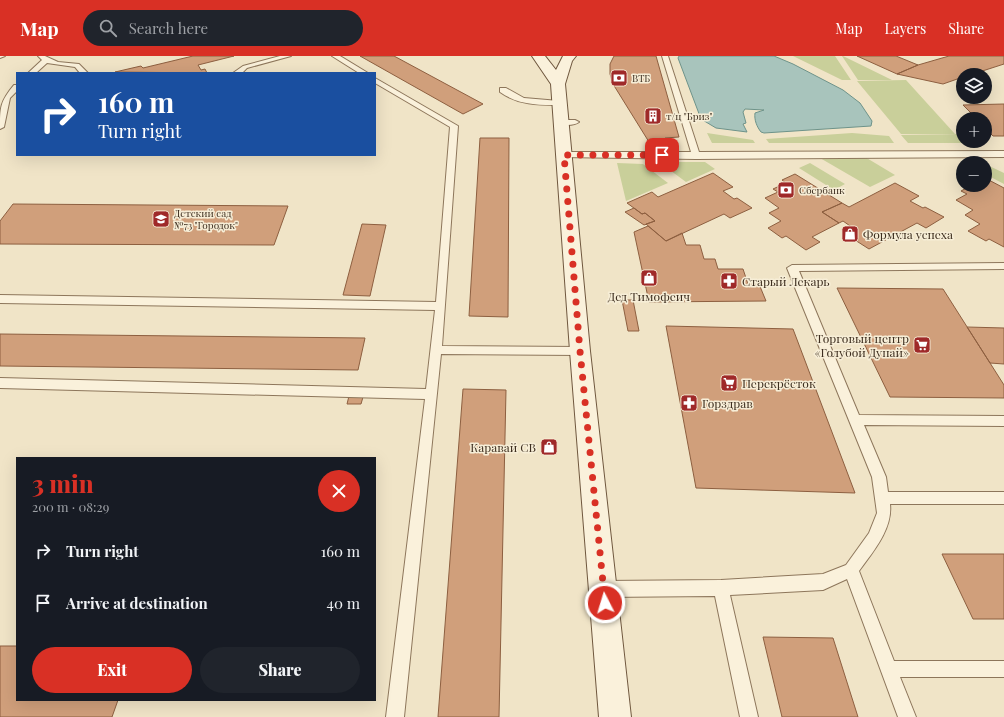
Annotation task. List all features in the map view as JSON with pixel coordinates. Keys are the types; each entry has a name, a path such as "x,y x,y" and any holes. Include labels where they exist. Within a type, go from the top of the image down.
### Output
{"main road":[{"path":"538,56 549,69 558,84"},
{"path":"570,56 566,60 558,84 559,103 568,122 564,155 580,351 615,717"}],"lane":[{"path":"238,72 245,67 288,56"},
{"path":"335,56 362,72"},
{"path":"665,56 696,156"},
{"path":"33,72 43,58 77,65 83,72"},
{"path":"376,81 454,126 441,306 395,717"},
{"path":"0,127 6,97 16,88"},
{"path":"503,90 512,97 527,102 559,103"},
{"path":"660,144 662,155"},
{"path":"564,155 696,156 1004,154"},
{"path":"603,589 721,588 823,582 852,570 875,537 884,513 879,477 792,268 1004,266"},
{"path":"0,299 441,306"},
{"path":"436,350 580,351"},
{"path":"0,383 432,394"},
{"path":"855,420 1004,421"},
{"path":"882,498 1004,498"},
{"path":"852,570 907,717"},
{"path":"721,588 749,717"},
{"path":"889,669 1004,669"}],"green space":[{"path":"793,56 835,56 851,80 842,80"},
{"path":"843,56 892,80 858,80"},
{"path":"906,80 955,134 901,134 857,81"},
{"path":"707,133 753,140 755,143 712,143"},
{"path":"852,133 889,136 894,143 769,143 766,139"},
{"path":"956,134 956,143 908,143 901,135"},
{"path":"865,157 895,175 870,187 820,158"},
{"path":"659,162 705,162 715,169 686,182"},
{"path":"617,163 643,164 668,183 626,201"},
{"path":"810,163 845,184 834,190 799,168"},
{"path":"992,167 1004,173 1004,184 992,178"}],"water":[{"path":"679,56 774,56 793,64 843,90 860,103 872,121 871,126 764,133 758,128 755,121 755,113 764,110 745,109 743,112 746,123 743,124 747,132 716,128 701,119 678,58"}],"building":[{"path":"193,56 234,56 198,65 201,70 205,69 206,72 115,72 141,66 143,68"},
{"path":"360,56 394,56 483,104 463,114"},
{"name":"т/ц \"Бриз\"","path":"614,56 656,56 679,137 665,138 666,142 649,142 613,84 610,74 610,64"},
{"path":"857,56 896,56 918,65 897,74"},
{"path":"949,56 1004,56 1004,64 992,68 956,68 956,79 943,84 897,74 918,65"},
{"path":"1004,104 1004,136 992,135 992,112 970,112 963,105"},
{"path":"480,138 509,138 508,317 469,316"},
{"path":"713,173 733,187 723,191 734,199 737,198 752,208 730,218 724,214 666,241 646,224 655,221 645,213 642,214 627,203 652,192 658,197"},
{"path":"795,174 842,203 822,212 839,223 812,237 820,242 806,250 786,236 782,238 768,228 781,221 769,213 779,208 765,198 778,192 773,189 786,183 782,180"},
{"path":"992,182 1004,188 1004,247 989,239 986,241 968,231 980,224 965,215 973,210 956,200 967,194 963,192 992,192"},
{"path":"895,183 919,196 910,201 944,217 926,228 917,223 869,249 844,233 853,228 843,221 839,223 822,212 842,203 849,207"},
{"path":"13,204 288,206 274,245 0,244 0,221"},
{"path":"634,208 642,214 645,213 655,221 644,225 625,212"},
{"path":"362,224 386,225 370,296 343,295"},
{"path":"648,226 666,241 682,233 686,245 700,245 704,259 715,259 718,269 743,269 748,284 759,284 766,301 649,302 634,232"},
{"name":"Торговый центр «Голубой Дунай»","path":"837,288 943,289 1004,385 1004,398 890,397"},
{"path":"622,300 633,300 639,331 628,331"},
{"path":"666,326 793,329 855,493 696,488"},
{"path":"967,327 1004,328 1004,364 990,363"},
{"path":"0,334 365,338 358,370 0,366"},
{"path":"463,389 506,390 499,717 438,717"},
{"path":"349,396 363,397 361,404 347,404"},
{"path":"942,554 1004,554 1004,619 973,619"},
{"path":"763,637 833,638 858,717 782,717"},
{"path":"0,646 16,646 16,701 118,701 112,717 0,717"}],"place":[{"name":"ВТБ","path":"619,78"},
{"name":"т/ц \"Бриз\"","path":"653,116"},
{"name":"Сбербанк","path":"786,190"},
{"name":"Детский сад №73 \"Городок\"","path":"161,219"},
{"name":"Формула успеха","path":"850,234"},
{"name":"Дед Тимофеич","path":"649,278"},
{"name":"Старый Лекарь","path":"729,281"},
{"name":"Торговый центр «Голубой Дунай»","path":"922,345"},
{"name":"Перекрёсток","path":"729,383"},
{"name":"Горздрав","path":"689,403"},
{"name":"Каравай СВ","path":"549,447"}],"route":[{"path":"605,603 580,351 564,155 662,155"}]}
